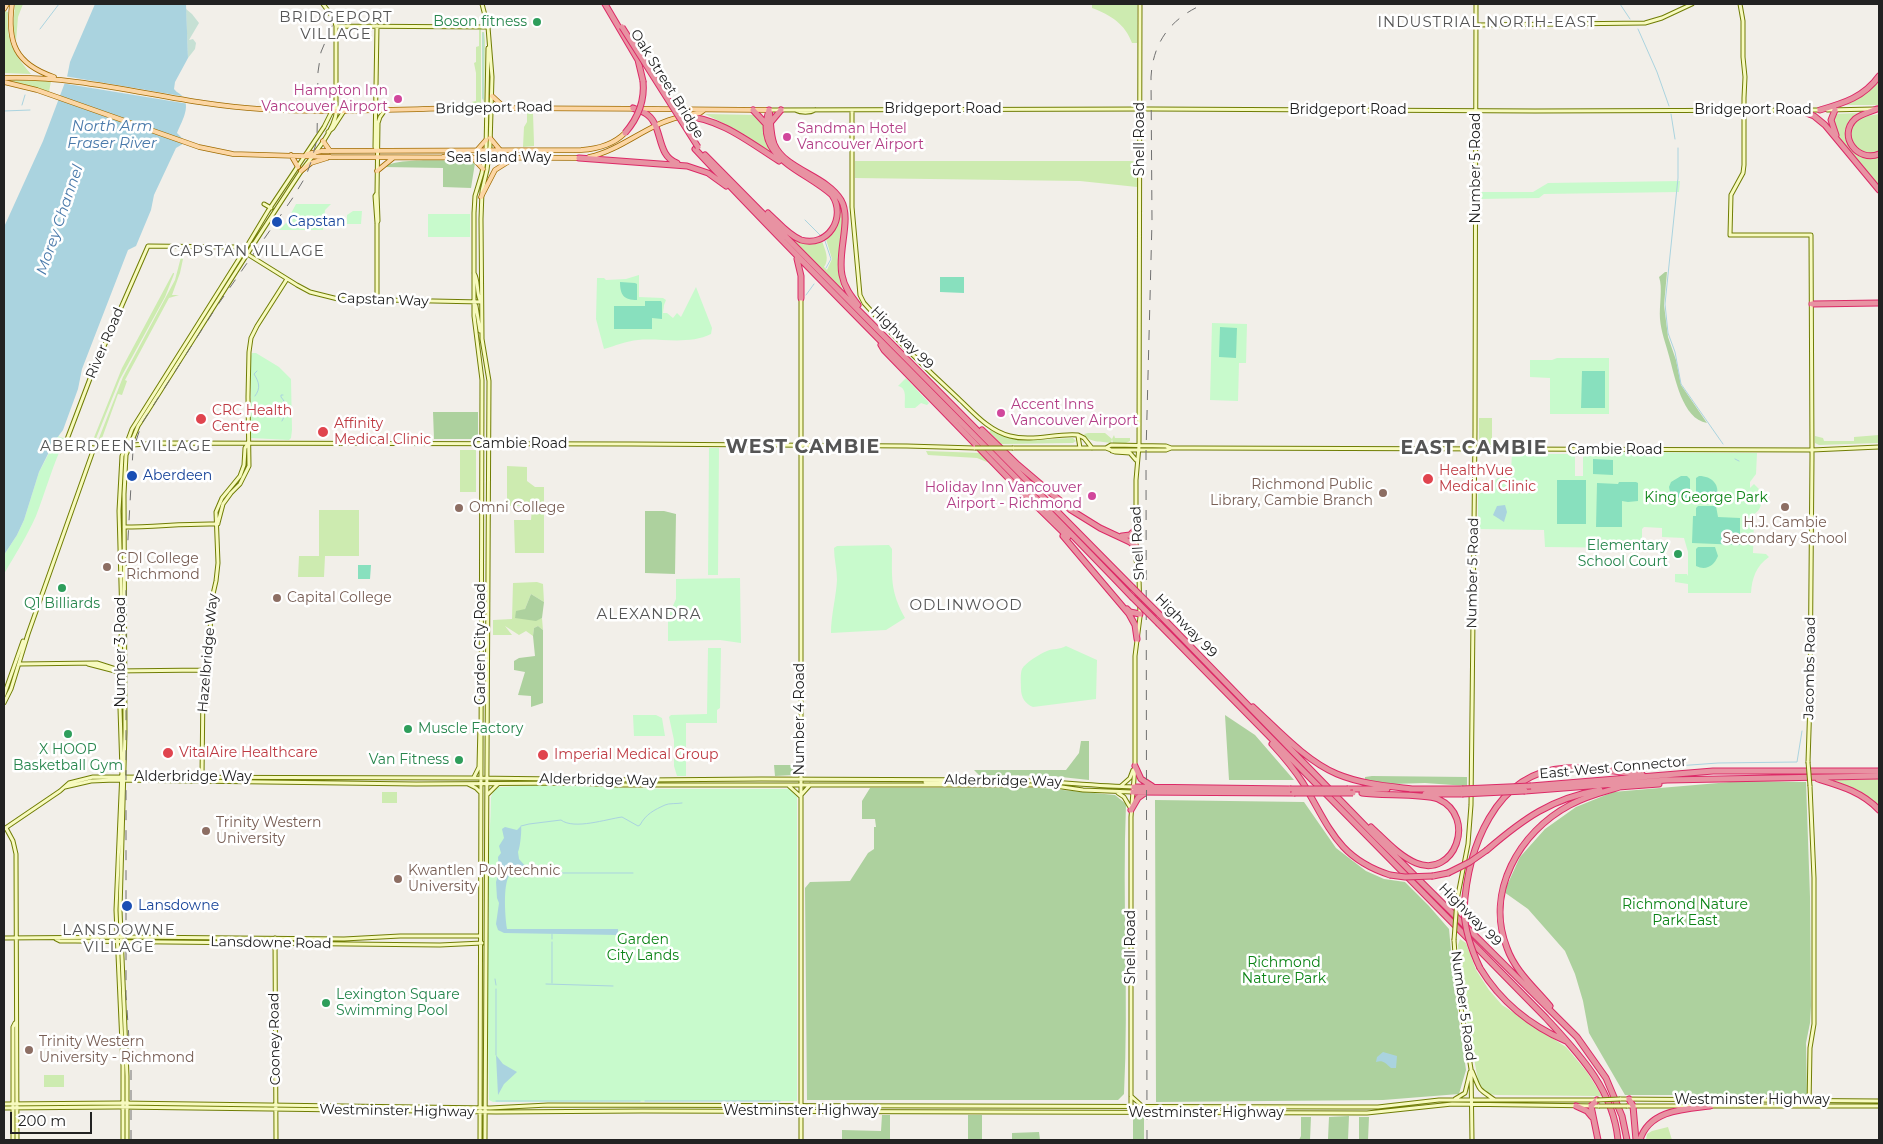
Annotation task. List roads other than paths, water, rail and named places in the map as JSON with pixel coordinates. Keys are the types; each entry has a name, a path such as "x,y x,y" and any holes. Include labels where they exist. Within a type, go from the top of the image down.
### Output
{"highway":[{"name":"Oak Street Bridge","path":"606,4 638,60 696,148"},
{"name":"Oak Street Bridge","path":"606,4 696,148"},
{"path":"625,133 636,118 643,98 643,81 638,60"},
{"path":"1820,110 1858,97 1874,84 1879,76"},
{"path":"633,108 644,112 650,117 655,125 665,154 673,162 708,173 740,197"},
{"path":"1878,109 1856,118 1850,126 1848,135 1851,146 1858,154 1870,157 1879,154"},
{"path":"753,110 768,124 779,152 787,160 827,186 841,200 845,217 841,258 842,275 847,290 868,320"},
{"path":"769,110 768,140 777,156 793,169"},
{"path":"768,124 781,110"},
{"path":"1799,110 1817,118 1839,140 1879,190"},
{"path":"1835,110 1831,120 1839,140"},
{"path":"684,116 702,118 721,126 828,192 836,201 838,212 836,223 829,233 819,239 804,240 794,236 735,185"},
{"name":"Highway 99","path":"696,148 735,185 1159,614 1376,837 1577,1036 1606,1078 1622,1116 1627,1140"},
{"name":"Highway 99","path":"696,148 796,256 1229,694 1567,1041 1579,1054 1599,1083 1610,1107 1618,1140"},
{"path":"579,158 682,165"},
{"path":"796,256 802,276 801,298"},
{"path":"1812,304 1879,304"},
{"path":"878,340 884,350 1055,526 1102,571 1113,578"},
{"path":"939,392 947,397 1018,465 1071,510 1085,520 1130,542 1136,547"},
{"path":"1055,526 1120,602 1130,612 1140,614"},
{"path":"1114,534 1127,536 1136,529"},
{"path":"1120,602 1133,620 1137,639"},
{"path":"1201,657 1284,736 1323,767 1336,774 1362,782 1412,789"},
{"path":"1229,694 1293,768 1328,828 1344,849 1369,867 1390,875 1405,878 1448,873 1470,862 1517,825 1547,806 1584,792 1688,780"},
{"path":"1135,766 1142,780 1155,787"},
{"path":"1567,1041 1532,1022 1509,1004 1488,981 1471,950 1464,911 1471,868 1483,829 1490,814 1504,797 1522,782 1546,772 1565,768 1665,775"},
{"name":"East-West Connector","path":"1351,791 1412,789 1462,792 1713,771 1879,769"},
{"name":"East-West Connector","path":"1351,791 1362,794 1525,791 1667,780 1736,777 1879,776"},
{"path":"1813,777 1842,785 1858,793 1879,810"},
{"path":"1133,790 1155,787 1292,791"},
{"path":"1577,1036 1520,972 1508,951 1501,929 1500,898 1505,877 1511,864 1522,848 1546,821 1568,805 1620,787"},
{"path":"1133,790 1146,793 1351,791"},
{"path":"1131,810 1138,798 1146,793"},
{"path":"1344,803 1398,851 1417,863 1427,865 1444,860 1455,848 1459,833 1455,817 1451,809 1438,800 1421,796 1362,794"},
{"path":"1596,1100 1591,1106 1598,1140"},
{"path":"1626,1100 1630,1106 1638,1140"},
{"path":"1576,1106 1587,1111 1592,1117"},
{"path":"1638,1140 1653,1120 1665,1114 1679,1109 1710,1106"}],"main road":[{"path":"4,9 7,4"},
{"path":"12,4 10,30 17,51 32,68 56,79"},
{"path":"482,4 488,27 490,108"},
{"name":"Shell Road","path":"1131,1112 1131,810 1135,766 1135,664 1140,614 1136,529 1137,461 1139,448 1140,4"},
{"name":"Number 5 Road","path":"1472,1140 1471,1069 1457,983 1454,940 1457,900 1468,844 1471,814 1475,449 1476,4"},
{"path":"1476,25 1645,23 1662,18 1692,4"},
{"path":"1740,4 1743,16 1744,111"},
{"path":"323,5 334,19 336,26 488,27"},
{"name":"Number 3 Road","path":"127,1140 116,939 116,890 122,778 120,670 122,620 119,527 121,465 132,429 177,357 249,254 273,213 301,171 315,154 328,132 336,104 336,26"},
{"path":"377,26 375,147 378,152"},
{"path":"489,43 492,68 490,108"},
{"path":"4,77 56,79"},
{"name":"Bridgeport Road","path":"56,79 233,108 262,109 633,108 795,110 799,108 816,110 1476,111 1878,109"},
{"name":"Sea Island Way","path":"4,82 51,94 211,151 233,154 306,155 330,151 589,149 611,143 625,133"},
{"path":"492,96 505,108"},
{"name":"Garden City Road","path":"485,1140 489,381 482,340 481,197 487,157 490,108"},
{"name":"Number 3 Road","path":"123,1140 125,1105 120,890 125,670 124,527 127,446 181,360 268,211 335,110"},
{"path":"328,132 333,128 345,110"},
{"path":"377,301 375,196 377,193 379,118 386,110"},
{"name":"Sea Island Way","path":"315,154 331,157 579,158 608,152 655,125 700,113 704,110"},
{"path":"852,110 853,226 860,296 864,303 931,373 981,420 999,432 1020,438 1078,436 1084,438 1092,448"},
{"name":"Jacombs Road","path":"1744,111 1743,171 1732,193 1730,235 1811,235 1810,703 1807,738 1814,878 1814,1014 1810,1043 1809,1103"},
{"path":"478,149 488,140 500,150"},
{"path":"323,141 330,151"},
{"path":"440,158 448,155 487,150"},
{"path":"291,155 298,167"},
{"path":"301,171 312,163 331,157"},
{"path":"378,171 394,157"},
{"path":"472,157 483,169"},
{"name":"Garden City Road","path":"480,1140 482,380 475,333 474,204 487,157"},
{"path":"481,197 495,170 516,157"},
{"path":"268,211 264,204 271,207 273,213"},
{"name":"Capstan Way","path":"148,246 230,246 244,251 310,292 345,300 481,302"},
{"name":"River Road","path":"66,442 91,376 148,246"},
{"path":"474,272 477,277 478,295 481,302"},
{"name":"Hazelbridge Way","path":"202,779 202,711 210,637 211,603 217,571 218,524 216,518 218,506 222,498 240,476 244,465 248,444 249,346 257,326 287,279"},
{"name":"Number 4 Road","path":"801,298 801,1140"},
{"path":"474,302 482,340"},
{"path":"177,357 181,360"},
{"path":"1078,436 1080,448"},
{"name":"Cambie Road","path":"66,442 94,450 156,444 489,444 975,448 1106,448 1111,446 1139,448"},
{"name":"Cambie Road","path":"1106,448 1111,450 1166,446 1171,448 1812,450 1879,447"},
{"path":"4,703 94,450"},
{"path":"1111,450 1130,453 1137,461"},
{"path":"119,527 157,528 177,524 218,524"},
{"path":"4,695 24,640 28,634"},
{"path":"4,699 16,666 19,664 88,664 111,671 205,670"},
{"path":"474,778 479,767 481,718"},
{"path":"1115,787 1127,782 1135,766"},
{"name":"Alderbridge Way","path":"5,828 69,783 84,778 481,784 1048,785 1115,792 1133,790"},
{"name":"Alderbridge Way","path":"202,779 1050,780 1133,790"},
{"path":"915,784 967,782 970,780"},
{"path":"467,783 476,788 481,794"},
{"path":"487,794 499,784"},
{"path":"789,785 800,796 811,785"},
{"path":"1115,792 1124,797 1131,810"},
{"path":"5,828 13,841 15,850 15,1023 13,1028 17,1140"},
{"name":"Lansdowne Road","path":"4,938 480,936 486,940 480,944 275,943 122,939"},
{"name":"Cooney Road","path":"275,938 276,1140"},
{"path":"1471,1069 1479,1089 1496,1100"},
{"path":"1453,1100 1465,1093 1471,1069"},
{"path":"1131,1096 1141,1106"},
{"path":"276,1097 286,1105"},
{"name":"Westminster Highway","path":"485,1110 548,1105 1378,1107 1424,1101 1453,1100 1576,1106 1710,1106 1879,1101"},
{"name":"Westminster Highway","path":"4,1108 15,1106 125,1105 480,1110 1367,1113 1496,1100 1626,1100 1879,1106"},
{"name":"Westminster Highway","path":"4,1104 15,1106"},
{"name":"Westminster Highway","path":"276,1107 286,1105 480,1110"},
{"path":"642,1105 642,1110"},
{"path":"969,1105 969,1112"},
{"path":"13,1140 15,1106"}],"water":[{"name":"North Arm Fraser River","path":"95,4 186,4 188,58 175,82 174,89 182,96 186,105 186,110 177,133 186,142 176,148 154,195 151,210 136,246 128,250 82,369 78,389 63,430 54,442 39,472 24,520 4,555 4,227 43,141 67,77 70,62"},
{"path":"1505,505 1507,512 1504,522 1493,515 1497,506"},
{"path":"521,826 518,852 519,859 526,867 526,875 509,876 507,881 505,901 507,929 618,929 618,935 504,933 498,930 496,924 499,903 496,882 499,872 498,857 501,853 499,846 504,838 502,829 505,827 517,830"},
{"path":"1383,1052 1397,1056 1396,1068 1391,1068 1382,1062 1376,1062 1377,1057"},
{"path":"496,1055 503,1064 517,1072 504,1084 498,1095"}],"waterway":[{"path":"40,29 59,4"},
{"path":"1620,4 1630,19"},
{"path":"1638,29 1657,72 1669,106"},
{"path":"483,33 483,99"},
{"path":"22,105 25,95"},
{"path":"4,111 30,110"},
{"path":"1671,114 1675,139"},
{"path":"1678,148 1678,178 1665,304 1668,333 1675,352 1681,384 1723,444"},
{"path":"805,220 820,235"},
{"path":"825,241 831,259 826,268"},
{"path":"806,295 814,284"},
{"path":"255,396 259,388 254,374 257,371"},
{"path":"282,421 286,409 281,397 283,395"},
{"path":"1735,459 1739,461"},
{"path":"1635,769 1718,763 1797,762 1802,731"},
{"path":"521,826 561,820 567,823 582,824 622,817 638,826 648,815 657,809 667,804 682,803"},
{"path":"526,873 633,873"},
{"path":"552,934 552,939"},
{"path":"552,942 552,983"},
{"path":"495,979 496,985"},
{"path":"546,984 613,986"},
{"path":"496,989 496,1055"},
{"path":"496,1101 640,1101"},
{"path":"645,1101 780,1101"}],"railway":[{"path":"324,4 350,4"},
{"path":"131,1140 131,1068 126,995 126,574 133,450 142,423 217,306 306,176 317,139 318,72 321,52 332,26 353,4"},
{"path":"1147,1140 1146,453 1152,221 1151,77 1155,53 1166,33 1182,16 1204,4"}],"place":[{"name":"Boson fitness","path":"537,22"},
{"name":"Hampton Inn Vancouver Airport","path":"398,99"},
{"name":"Sandman Hotel Vancouver Airport","path":"787,137"},
{"name":"Capstan","path":"277,222"},
{"name":"Accent Inns Vancouver Airport","path":"1001,413"},
{"name":"CRC Health Centre","path":"201,419"},
{"name":"Affinity Medical Clinic","path":"323,432"},
{"name":"Aberdeen","path":"132,476"},
{"name":"HealthVue Medical Clinic","path":"1428,479"},
{"name":"Richmond Public Library, Cambie Branch","path":"1383,493"},
{"name":"Holiday Inn Vancouver Airport - Richmond","path":"1092,496"},
{"name":"H.J. Cambie Secondary School","path":"1785,507"},
{"name":"Omni College","path":"459,508"},
{"name":"Elementary School Court","path":"1678,554"},
{"name":"CDI College - Richmond","path":"107,567"},
{"name":"Q1 Billiards","path":"62,588"},
{"name":"Capital College","path":"277,598"},
{"name":"Muscle Factory","path":"408,729"},
{"name":"X HOOP Basketball Gym","path":"68,734"},
{"name":"VitalAire Healthcare","path":"168,753"},
{"name":"Imperial Medical Group","path":"543,755"},
{"name":"Van Fitness","path":"459,760"},
{"name":"Trinity Western University","path":"206,831"},
{"name":"Kwantlen Polytechnic University","path":"398,879"},
{"name":"Lansdowne","path":"127,906"},
{"name":"Lexington Square Swimming Pool","path":"326,1003"},
{"name":"Trinity Western University - Richmond","path":"29,1050"}],"district":[{"name":"INDUSTRIAL NORTH-EAST","path":"1487,23"},
{"name":"BRIDGEPORT VILLAGE","path":"336,26"},
{"name":"CAPSTAN VILLAGE","path":"247,252"},
{"name":"ABERDEEN VILLAGE","path":"126,447"},
{"name":"WEST CAMBIE","path":"803,447"},
{"name":"EAST CAMBIE","path":"1474,448"},
{"name":"ODLINWOOD","path":"966,606"},
{"name":"ALEXANDRA","path":"649,615"},
{"name":"LANSDOWNE VILLAGE","path":"119,940"}],"water label":[{"name":"Morey Channel","path":"60,220"}],"park label":[{"name":"King George Park","path":"1706,498"},
{"name":"Richmond Nature Park East","path":"1685,914"},
{"name":"Garden City Lands","path":"643,948"},
{"name":"Richmond Nature Park","path":"1284,972"}]}
